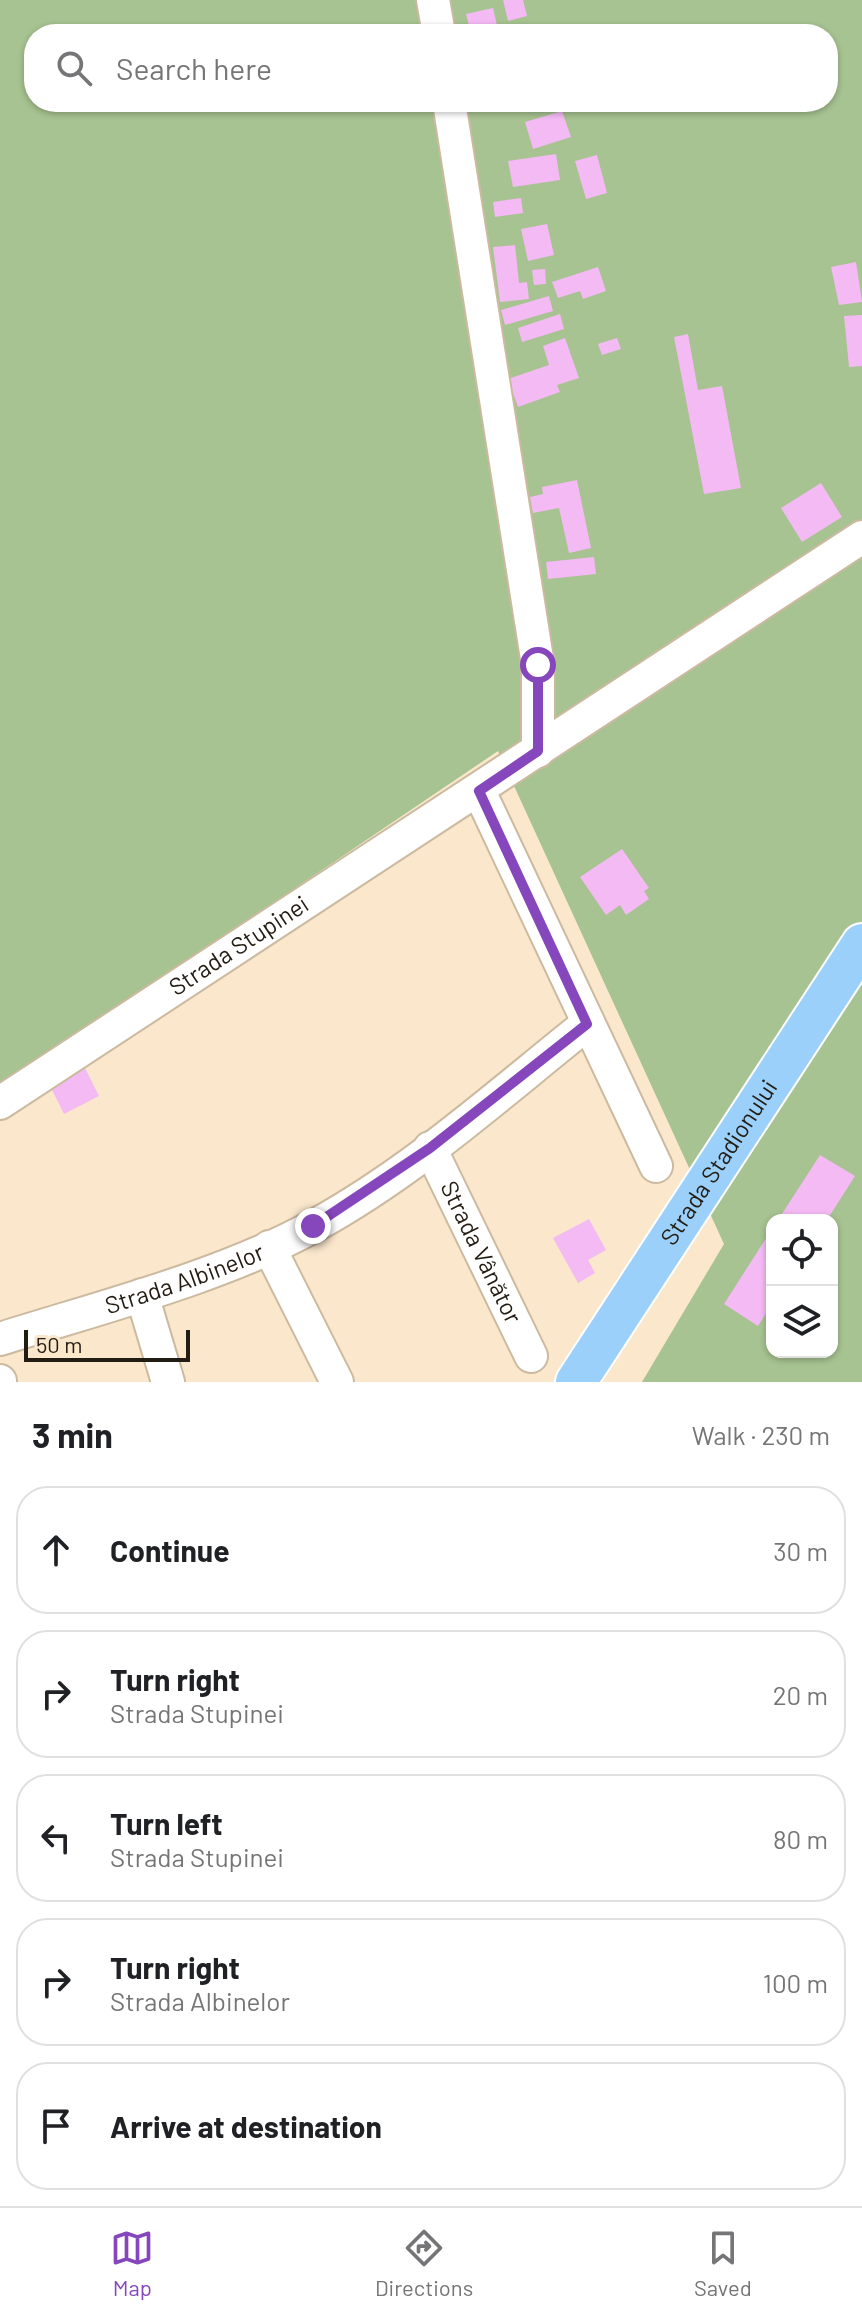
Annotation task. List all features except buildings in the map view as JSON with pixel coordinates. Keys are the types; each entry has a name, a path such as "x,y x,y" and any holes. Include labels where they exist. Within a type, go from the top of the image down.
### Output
{"main road":[{"name":"Strada Stadionului","path":"576,1382 862,944"}],"street":[{"path":"433,0 437,24"},
{"path":"451,112 538,665 538,751"},
{"name":"Strada Stupinei","path":"0,1103 862,537"},
{"path":"479,791 656,1166"},
{"name":"Strada Albinelor","path":"0,1339 142,1295 269,1247 350,1205 430,1148 587,1024"},
{"name":"Strada Vânător","path":"430,1148 531,1356"},
{"path":"269,1247 337,1382"},
{"path":"142,1295 168,1382"}],"green space":[{"path":"0,0 862,0 862,1382 642,1382 724,1244 498,751 0,1088"}],"route":[{"path":"313,1226 350,1205 430,1148 587,1024 479,791 538,751 538,665"}]}
